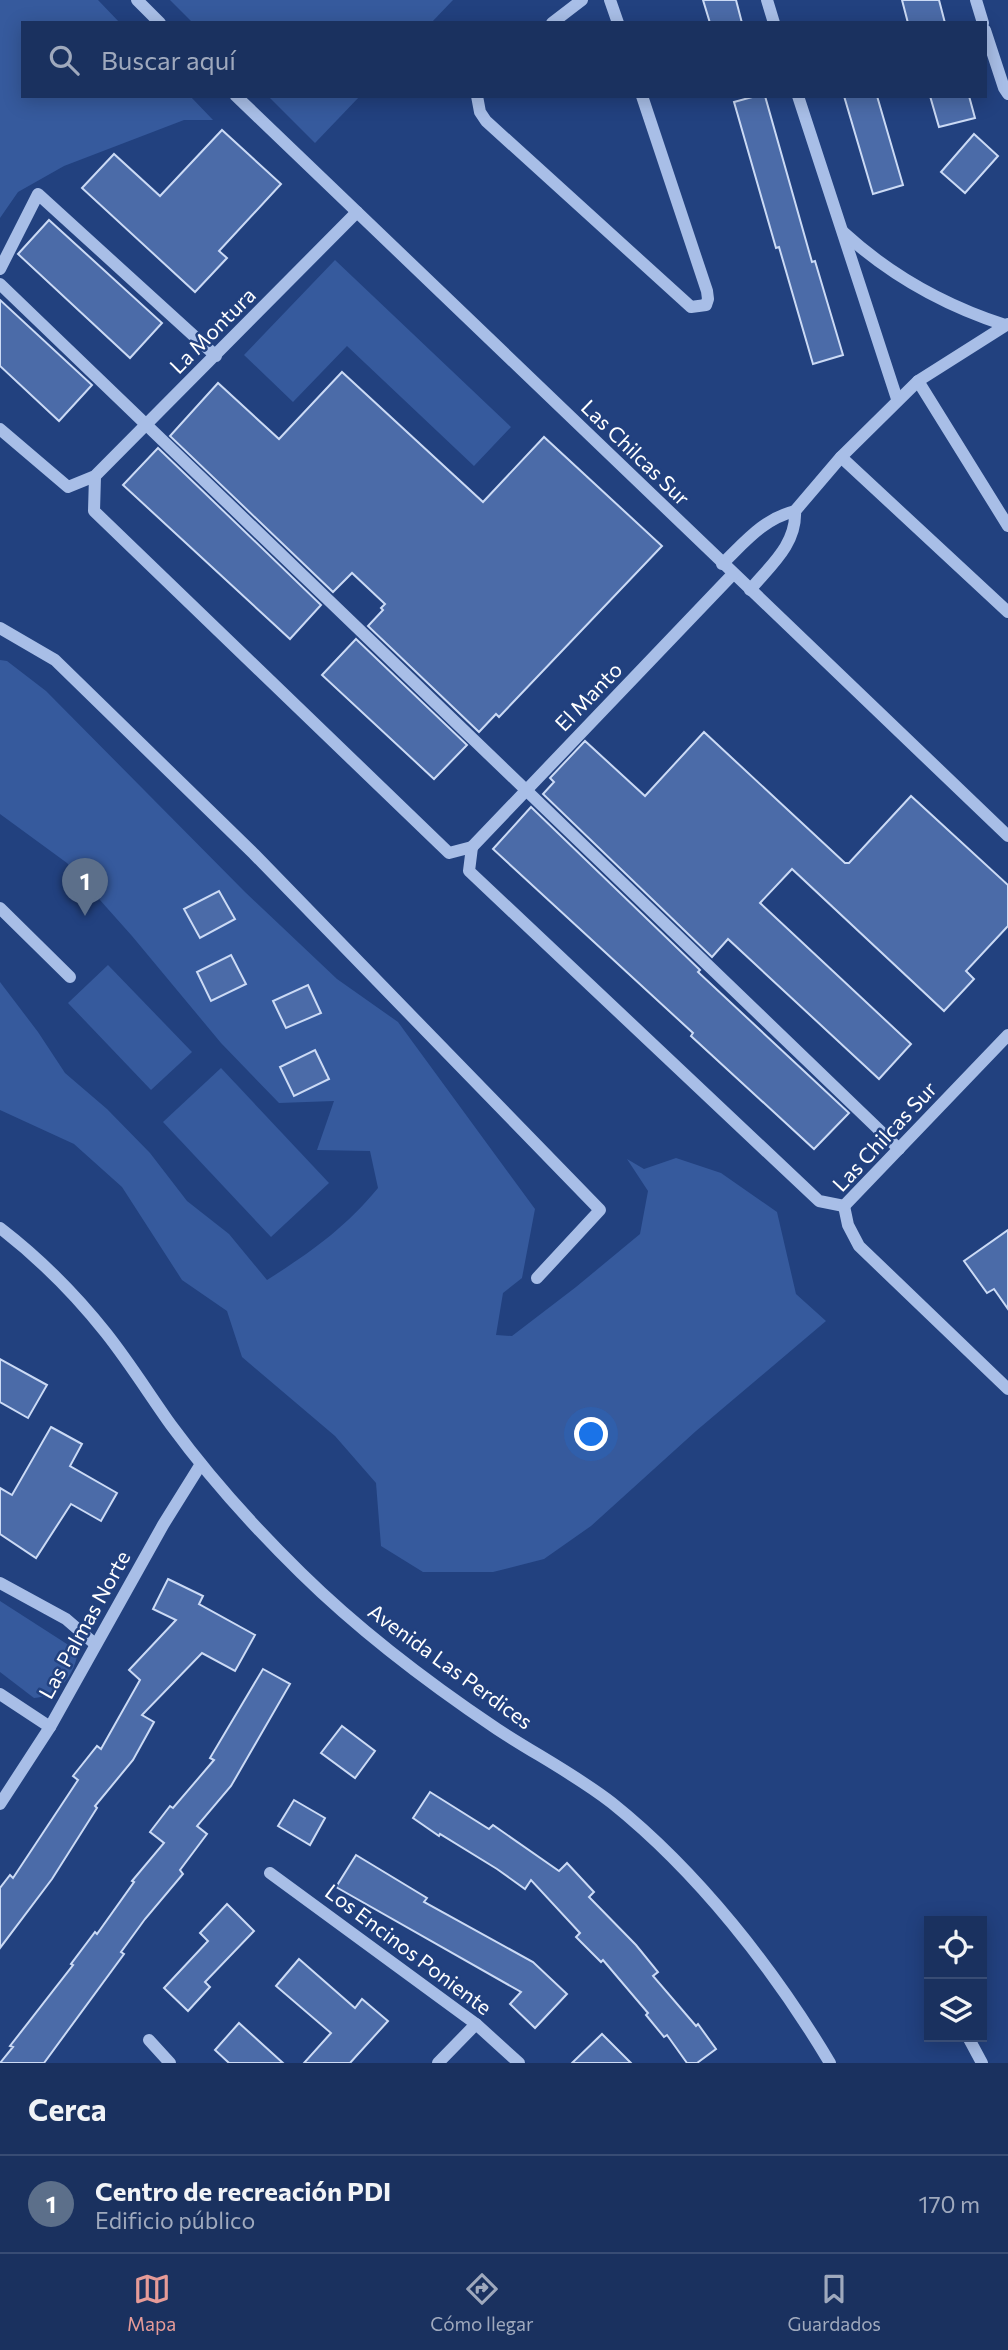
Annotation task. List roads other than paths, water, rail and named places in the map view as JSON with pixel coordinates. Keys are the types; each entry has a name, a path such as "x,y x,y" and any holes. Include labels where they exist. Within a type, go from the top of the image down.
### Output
{"street":[{"path":"137,0 158,21"},
{"path":"555,21 582,0"},
{"path":"610,0 617,21"},
{"path":"767,0 773,21"},
{"path":"976,0 982,21"},
{"path":"987,36 1008,94"},
{"name":"Las Chilcas Sur","path":"238,98 1008,836"},
{"path":"477,98 480,113 486,121 691,307 706,305 707,291 643,98"},
{"path":"799,98 897,399"},
{"path":"0,270 38,194 216,356"},
{"name":"La Montura","path":"95,476 357,212"},
{"path":"840,229 866,253 924,292 950,305 1007,324"},
{"path":"0,284 899,1149"},
{"path":"722,564 765,524 795,511 841,457 918,381 1007,324"},
{"path":"918,381 1008,526"},
{"path":"0,429 68,487 95,476 94,511 449,853 472,847 469,870 819,1201 844,1206"},
{"path":"841,457 1008,612"},
{"path":"750,590 790,542 796,523 795,511"},
{"name":"El Manto","path":"472,847 733,575"},
{"path":"0,628 55,660 254,855 600,1210 537,1278"},
{"path":"0,908 70,977"},
{"name":"Las Chilcas Sur","path":"1008,1035 844,1206 848,1225 859,1246 1008,1389"},
{"name":"Avenida Las Perdices","path":"0,1227 44,1265 104,1331 201,1464 273,1545 330,1601 370,1637 461,1704 590,1787 668,1853 732,1924 796,2011 830,2063"},
{"name":"Las Palmas Norte","path":"0,1804 50,1727 95,1644 201,1464"},
{"path":"0,1583 66,1619 95,1644"},
{"path":"0,1694 50,1727"},
{"name":"Los Encinos Poniente","path":"270,1873 476,2024 519,2063"},
{"path":"438,2063 476,2024"},
{"path":"149,2040 170,2063"},
{"path":"971,2042 982,2063"}],"place":[{"name":"Centro de recreación PDI","path":"85,916"}]}
